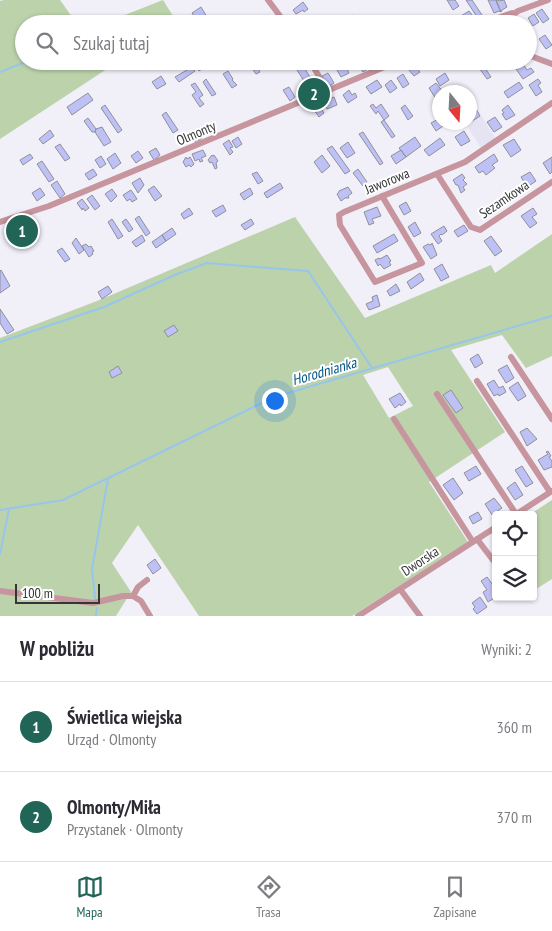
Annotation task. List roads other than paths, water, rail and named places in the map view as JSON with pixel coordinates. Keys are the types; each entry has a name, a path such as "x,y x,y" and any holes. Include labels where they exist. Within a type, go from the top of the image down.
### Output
{"street":[{"path":"268,0 279,15"},
{"path":"508,15 548,0"},
{"path":"512,15 518,11"},
{"path":"537,58 552,64"},
{"path":"315,70 328,92"},
{"name":"Olmonty","path":"0,222 49,206 378,70"},
{"name":"Jaworowa","path":"382,196 422,263 375,282 340,225 340,216 382,196 465,162 552,103"},
{"name":"Sezamkowa","path":"437,174 471,227 480,230 552,182"},
{"path":"511,357 552,420"},
{"path":"476,381 551,492 520,511"},
{"path":"437,394 513,511"},
{"path":"545,409 552,404"},
{"path":"394,419 475,541 492,560"},
{"name":"Dworska","path":"358,616 492,530"},
{"path":"133,596 138,586 147,580"},
{"path":"400,589 420,616"},
{"path":"0,592 93,603 124,596 133,596 140,601 150,616"}],"waterway":[{"path":"0,72 15,66"},
{"path":"0,342 104,307 177,274 207,263 308,271 372,368"},
{"name":"Horodnianka","path":"0,510 63,500 274,397 552,316"},
{"path":"95,598 92,569 108,479"},
{"path":"0,554 9,509"},
{"path":"96,616 97,608"}],"place":[{"name":"Olmonty/Miła","path":"314,94"},
{"name":"Świetlica wiejska","path":"22,231"}]}
